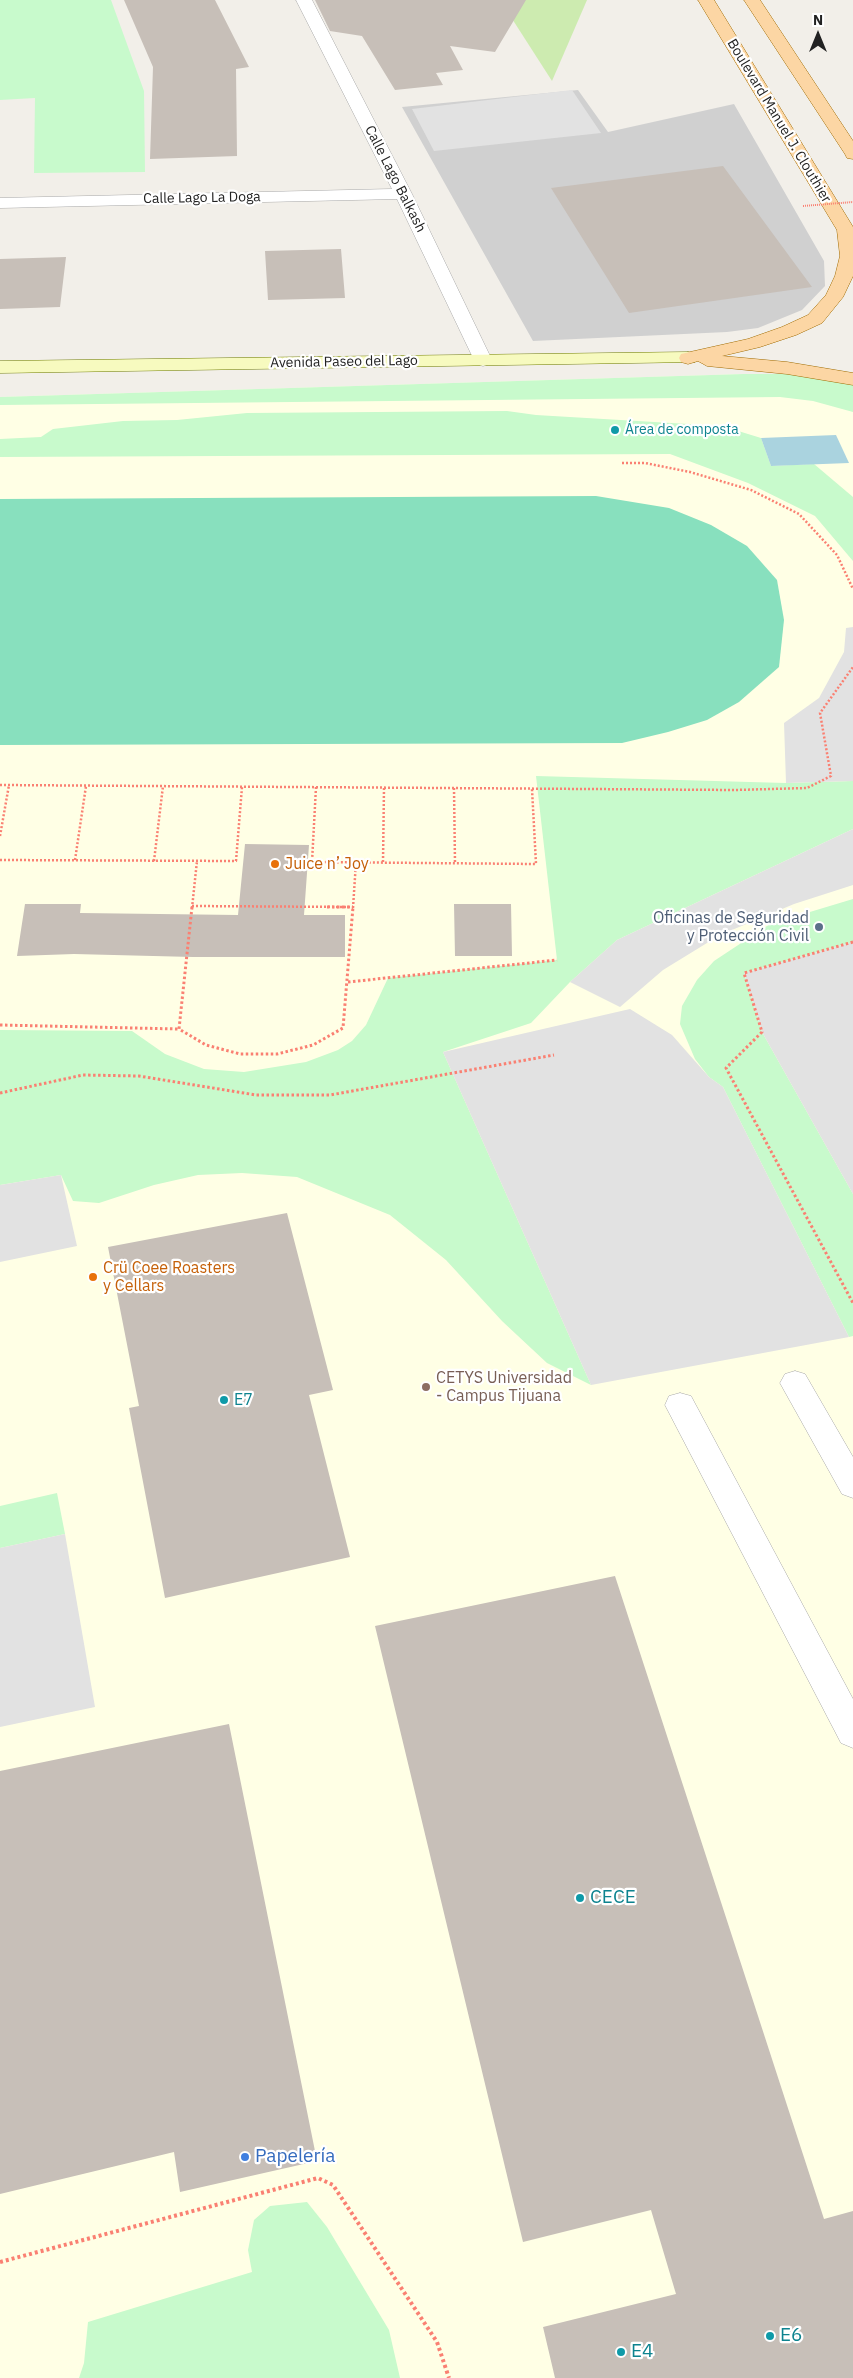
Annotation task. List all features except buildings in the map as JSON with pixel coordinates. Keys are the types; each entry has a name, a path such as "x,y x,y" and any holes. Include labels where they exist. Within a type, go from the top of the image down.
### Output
{"main road":[{"name":"Boulevard Manuel J. Clouthier","path":"706,0 849,236"},
{"path":"752,0 853,154"},
{"path":"688,358 752,343 789,331 815,319 834,297 844,276 849,256 849,236"},
{"path":"688,358 787,368 853,379"},
{"name":"Avenida Paseo del Lago","path":"0,367 688,358"}],"street":[{"name":"Calle Lago Balkash","path":"304,0 403,194 483,360"},
{"name":"Calle Lago La Doga","path":"0,203 403,194"},
{"path":"796,1383 853,1485"},
{"path":"680,1405 853,1732"}],"path":[{"path":"802,206 853,202"},
{"path":"622,463 645,463 751,490 799,514 837,555 853,589"},
{"path":"0,785 735,790 807,788 831,776 820,713 853,667"},
{"path":"0,836 10,785"},
{"path":"75,860 86,786"},
{"path":"154,861 162,786"},
{"path":"0,860 236,861 242,787"},
{"path":"316,787 312,862 536,864 532,789"},
{"path":"383,862 384,788"},
{"path":"454,788 455,863"},
{"path":"178,1029 197,861"},
{"path":"0,1025 178,1029 206,1045 240,1054 277,1054 313,1045 343,1028 356,862"},
{"path":"192,906 353,908"},
{"path":"853,942 744,973 762,1032 726,1068 853,1304"},
{"path":"348,982 557,960"},
{"path":"0,1093 83,1075 138,1076 256,1095 330,1095 554,1055"},
{"path":"0,2262 318,2178 333,2185 437,2342 449,2378"}],"shaded area":[{"path":"572,90 601,133 434,151 412,109"},
{"path":"578,90 608,132 734,104 824,261 825,286 802,310 758,328 727,332 533,341 402,107"},
{"name":"CETYS Universidad - Campus Tijuana","path":"744,374 853,384 853,2378 0,2378 0,397"},
{"path":"853,627 853,781 786,783 784,723 819,698 844,652 846,628"},
{"path":"853,829 853,885 794,904 720,935 663,970 620,1007 570,982 617,940"},
{"path":"853,942 853,1194 762,1032 744,973"},
{"path":"630,1009 672,1035 709,1077 723,1087 849,1337 591,1385 443,1052"},
{"path":"61,1175 77,1246 0,1262 0,1185"},
{"path":"65,1534 95,1707 0,1727 0,1548"}],"green space":[{"path":"0,0 111,0 144,91 145,172 34,173 35,98 0,100"},
{"path":"500,0 587,0 552,81"},
{"path":"789,374 853,384 853,412 813,401 780,397 0,405 0,397"},
{"path":"507,411 536,415 722,426 761,438 771,466 814,464 853,497 853,561 815,516 748,483 670,454 0,457 0,439 41,437 53,429 123,421 177,420 247,413"},
{"path":"596,496 669,508 711,525 747,546 777,580 784,620 779,667 739,702 707,720 622,743 0,745 0,499"},
{"path":"536,776 786,783 853,781 853,829 617,940 570,982 531,1023 443,1052 591,1385 547,1363 502,1321 446,1260 390,1215 297,1177 242,1173 198,1175 154,1185 99,1203 73,1201 61,1175 0,1185 0,1030 132,1031 165,1054 204,1069 244,1072 306,1062 338,1050 352,1041 366,1025 388,978 557,960"},
{"path":"853,899 853,942 744,973 762,1032 853,1194 853,1336 849,1337 723,1087 709,1077 695,1059 680,1024 682,1006 697,980 714,961 770,924"},
{"path":"57,1493 65,1534 0,1548 0,1506"},
{"path":"307,2202 327,2227 389,2330 400,2378 79,2378 84,2363 88,2322 252,2272 248,2250 254,2220 270,2206"}],"water":[{"path":"836,435 849,463 771,466 761,438"}],"place":[{"name":"Área de composta","path":"615,430"},
{"name":"Juice n’ Joy","path":"275,864"},
{"name":"Oficinas de Seguridad y Protección Civil","path":"819,927"},
{"name":"Crü Coee Roasters y Cellars","path":"93,1277"},
{"name":"CETYS Universidad - Campus Tijuana","path":"426,1387"},
{"name":"E7","path":"224,1400"},
{"name":"CECE","path":"580,1898"},
{"name":"Papelería","path":"245,2157"},
{"name":"E6","path":"770,2336"},
{"name":"E4","path":"621,2352"}]}
